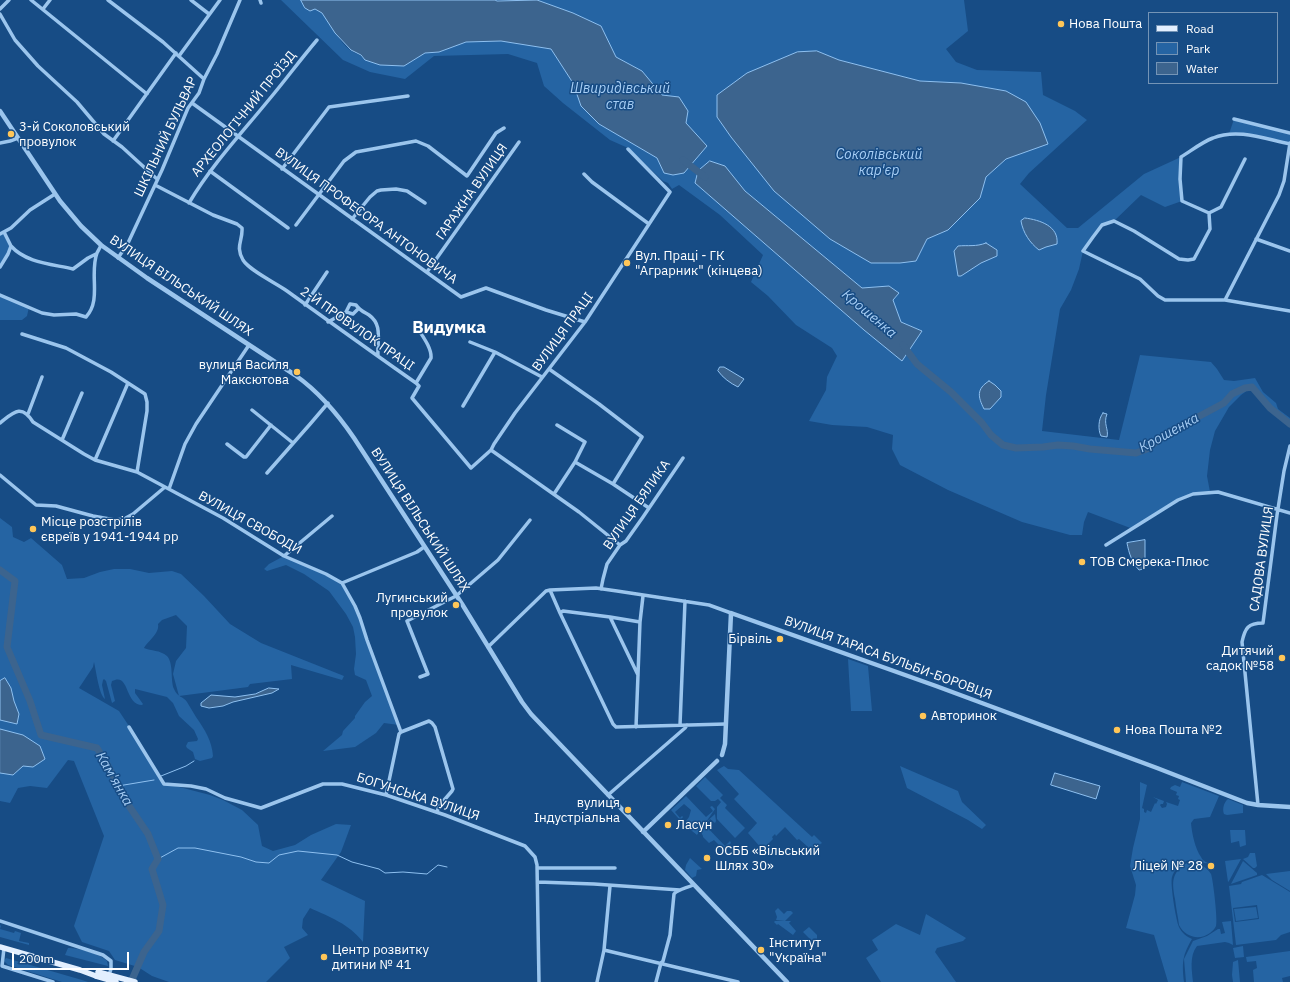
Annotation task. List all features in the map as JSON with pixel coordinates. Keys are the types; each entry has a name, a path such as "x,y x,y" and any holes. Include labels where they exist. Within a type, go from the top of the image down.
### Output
{"main road":[{"path":"2,948 80,970 134,982"},
{"path":"97,974 116,982"}],"street":[{"path":"0,9 9,0"},
{"path":"31,0 148,94"},
{"path":"43,9 50,0"},
{"path":"108,0 163,42 204,79"},
{"path":"191,0 209,14"},
{"path":"113,141 220,0"},
{"name":"ШКІЛЬНИЙ БУЛЬВАР","path":"118,258 128,243 156,180 162,170 188,108 199,93 240,0"},
{"path":"0,14 15,40 38,66 77,102 104,134 122,147 156,180"},
{"name":"АРХЕОЛОГІЧНИЙ ПРОЇЗД","path":"189,203 220,157 317,40"},
{"path":"282,169 329,107 408,96"},
{"name":"ВУЛИЦЯ ПРОФЕСОРА АНТОНОВИЧА","path":"192,103 461,297 486,288 546,310 585,322"},
{"name":"ВУЛИЦЯ ВІЛЬСЬКИЙ ШЛЯХ","path":"0,111 55,194 72,216 101,245 118,258 308,384 328,403 346,427 531,714 786,982"},
{"path":"1234,119 1290,134"},
{"path":"296,225 344,161 356,152 416,141 428,146 467,176 496,133 504,128"},
{"path":"1209,214 1182,201 1180,179 1181,157 1212,138 1229,134 1243,134 1290,143 1284,181 1279,195 1225,300"},
{"path":"0,143 10,142 18,138"},
{"name":"ГАРАЖНА ВУЛИЦЯ","path":"427,272 518,142"},
{"name":"ВУЛИЦЯ ПРАЦІ","path":"470,468 491,450 515,413 585,322 670,192 628,149"},
{"path":"1209,214 1221,207 1245,159"},
{"path":"210,171 288,228"},
{"path":"584,174 592,182 650,224"},
{"path":"155,185 189,203"},
{"path":"352,219 370,197 377,191 384,189 407,191 425,203"},
{"path":"55,194 30,210 11,228 2,233 15,251 30,260 73,269 96,254"},
{"name":"2-Й ПРОВУЛОК ПРАЦІ","path":"189,203 213,215 237,224 242,228 243,235 239,252 244,261 256,271 416,383 419,386 412,398 470,468"},
{"path":"1209,214 1210,229 1194,259 1179,259 1134,231 1114,221 1102,225 1092,236 1083,251 1140,280 1158,296 1165,300 1225,300 1290,311"},
{"path":"1256,239 1290,251"},
{"path":"0,295 42,313 54,315 76,314 86,317 89,313 95,292 94,267 96,254 101,245"},
{"path":"0,267 11,246"},
{"path":"305,305 327,272"},
{"path":"328,322 346,312 350,304 356,305 358,309 370,316 378,325 378,356"},
{"path":"346,312 354,314 358,309"},
{"path":"415,324 431,353 431,358 416,383"},
{"path":"22,334 66,348 128,382 145,394 147,411 137,472"},
{"path":"470,342 495,352 542,377"},
{"path":"169,489 185,444 196,424 249,345"},
{"path":"463,406 495,352"},
{"path":"549,369 599,404 642,437 613,484"},
{"path":"0,423 15,411 22,411 28,414 42,377"},
{"path":"95,460 128,382"},
{"path":"62,440 82,393"},
{"path":"267,473 328,403"},
{"path":"252,410 293,443"},
{"name":"ВУЛИЦЯ СВОБОДИ","path":"28,414 33,422 95,460 137,472 223,518 284,556 326,574 342,583"},
{"path":"227,444 244,458 271,425"},
{"path":"554,494 575,462 585,442 557,425"},
{"name":"САДОВА ВУЛИЦЯ","path":"1258,805 1242,642 1244,631 1255,623 1263,623 1284,472 1290,446"},
{"path":"491,450 579,512 620,545"},
{"name":"ВУЛИЦЯ БЯЛИКА","path":"601,589 607,564 620,545 626,541 683,458"},
{"path":"575,462 613,484 649,508"},
{"path":"0,474 36,505 56,506 114,520 124,519 133,514 165,487"},
{"path":"1106,545 1178,500 1193,494 1218,492 1290,513"},
{"path":"284,556 332,516"},
{"path":"420,677 428,674 407,621 456,596 498,560 530,520"},
{"path":"386,795 401,732 366,640 360,618 342,583 416,552 424,547"},
{"name":"ВУЛИЦЯ ТАРАСА БУЛЬБИ-БОРОВЦЯ","path":"550,590 601,589 709,605 929,684 1246,802 1258,805 1290,807"},
{"path":"488,647 546,591 550,590 613,724 616,727 726,724"},
{"path":"636,727 640,622 643,596"},
{"path":"680,725 685,601"},
{"path":"560,613 563,611 640,622"},
{"path":"643,832 722,755 726,744 731,613"},
{"path":"610,617 638,675"},
{"path":"401,732 429,721 432,722 435,727 453,789 439,806 437,812"},
{"path":"608,795 687,725"},
{"name":"БОГУНСЬКА ВУЛИЦЯ","path":"130,727 164,784 196,787 225,798 261,808 323,784 342,784 386,795 520,843 529,849 535,857 538,868 539,982"},
{"path":"538,868 615,868"},
{"path":"538,882 680,890"},
{"path":"656,982 670,935 674,894 676,891 693,885"},
{"path":"597,982 604,950 610,886"},
{"path":"0,921 106,956 111,961 107,982"},
{"path":"2,948 2,966 53,982"},
{"path":"604,950 738,982"}],"green space":[{"path":"281,0 301,0 305,8 320,11 326,17 346,46 352,52 361,56 365,60 404,66 425,53 439,52 466,42 501,41 551,49 573,83 581,106 599,124 657,158 664,173 686,123 642,71 616,57 601,26 573,13 537,0 964,0 968,31 946,49 956,62 977,70 1041,72 1043,95 1075,111 1087,120 1029,173 1020,184 1067,228 1078,228 1144,174 1181,157 1182,201 1165,207 1141,195 1114,221 1102,225 1083,251 1079,269 1071,290 1060,309 1046,395 1042,431 1119,440 1140,355 1211,362 1224,380 1234,381 1255,378 1263,392 1276,403 1278,409 1290,418 1290,423 1270,408 1252,387 1229,407 1215,431 1210,450 1207,476 1210,492 1193,494 1178,500 1133,529 1088,512 1084,522 1082,535 1070,535 1022,522 948,490 900,465 892,449 893,435 867,427 832,425 809,421 826,390 827,377 837,356 832,348 796,325 768,296 751,282 763,255 720,215 679,185 672,189 668,183 663,181 628,148 610,140 563,103 544,86 537,63 508,54 434,56 405,79 370,72 343,60","holes":["817,51 839,60 920,81 961,83 1006,91 1047,144 1006,159 986,177 980,198 948,230 927,239 916,261 774,191 717,117 717,95","725,166 745,191 862,288 889,286 899,293 893,300 901,322 922,331 902,360 864,330 695,183"]},
{"path":"1234,119 1290,133 1290,144 1243,134 1229,134"},
{"path":"4,232 11,246 0,267 0,234"},
{"path":"0,295 29,307 27,316 22,320 0,320"},
{"path":"0,518 12,527 13,537 24,542 31,538 62,565 67,579 84,578 114,569 130,569 149,573 172,571 181,574 230,624 261,643 344,676 342,680 291,665 292,679 250,684 248,687 179,696 187,702 210,740 213,756 212,758 200,761 195,759 193,752 186,746 188,742 197,741 198,739 194,730 179,716 173,703 167,697 135,689 135,693 143,704 136,703 129,695 125,684 118,679 112,681 111,685 115,701 112,703 106,681 104,679 102,685 105,699 101,693 94,662 93,667 79,688 119,711 164,783 210,795 242,810 258,825 262,846 273,851 295,845 311,835 336,824 351,825 341,852 321,880 365,901 363,942 352,930 332,918 310,908 303,919 302,928 308,935 284,947 290,958 266,982 169,982 152,976 138,967 115,960 109,951 82,942 74,926 104,836 74,761 68,760 47,788 30,786 18,788 10,803 0,801","holes":["176,615 187,626 186,648 176,661 173,674 179,696 174,689 170,663 167,656 144,648 156,634 158,624 162,620"]},
{"path":"284,556 342,583 355,606 399,725 384,723 376,733 355,747 323,751 342,735 343,731 355,718 365,702 372,696 366,680 355,675 354,669 356,654 353,627 346,614 329,591 304,574 286,565 267,571 264,569 269,564"},
{"path":"848,659 868,666 872,711 851,711"},
{"path":"724,766 728,769 739,770 812,837 814,835 822,843 810,851 808,847 799,839 797,840 785,827 776,836 775,834 772,837 773,839 762,849 748,833 757,823 734,799 739,794 717,770"},
{"path":"900,766 958,791 962,802 986,825 982,829 907,788"},
{"path":"705,777 723,795 720,798 727,805 725,808 745,828 735,838 717,819 717,807 721,802 718,799 711,801 696,786"},
{"path":"1140,782 1147,785 1142,808 1146,813 1147,810 1151,812 1158,800 1153,797 1164,801 1163,804 1160,805 1162,808 1166,807 1166,802 1178,806 1180,800 1178,799 1179,796 1176,795 1177,792 1170,789 1175,785 1180,787 1182,782 1219,796 1210,817 1194,819 1191,823 1197,849 1202,859 1208,863 1186,861 1174,872 1172,877 1176,917 1179,927 1184,934 1192,939 1186,950 1184,960 1184,982 1168,982 1154,935 1126,928 1135,895 1136,885 1130,866 1140,819"},
{"path":"686,796 706,817 713,811 710,807 712,806 715,809 697,835 687,827 688,824 686,821 691,810 684,804 675,812 680,818 682,816 683,817 681,820 671,810"},
{"path":"1228,799 1243,805 1243,813 1224,814 1223,810 1225,802"},
{"path":"715,814 715,823 710,819 705,825 725,846 730,841 731,843 724,850 714,840 709,843 703,837 701,832 704,824"},
{"path":"1230,830 1245,830 1246,845 1240,847 1239,841 1231,843"},
{"path":"1250,853 1255,853 1257,866 1255,868 1243,859 1248,857"},
{"path":"690,858 702,869 697,870 696,876 692,878 685,870"},
{"path":"1241,859 1229,881 1228,882 1225,861"},
{"path":"1243,861 1257,873 1257,875 1231,884"},
{"path":"1187,863 1197,864 1206,868 1212,877 1216,909 1216,926 1210,933 1201,937 1189,935 1179,925 1173,883 1175,874"},
{"path":"1290,871 1290,891 1272,880 1266,874"},
{"path":"1262,875 1290,892 1290,932 1281,935 1276,940 1236,945 1229,886 1241,884 1242,882","holes":["1257,905 1259,919 1235,922 1233,908"]},
{"path":"1256,907 1258,918 1236,921 1234,909"},
{"path":"778,908 784,914 787,911 791,911 793,913 785,921 776,920 777,917 775,911"},
{"path":"926,914 966,938 963,941 937,948 935,952 956,982 881,982 866,958 878,950 872,940 896,924 920,935"},
{"path":"791,921 789,923 796,931 793,935 778,924 777,925 774,922"},
{"path":"1231,921 1233,945 1225,942 1197,946 1194,950 1192,959 1193,982 1186,982 1184,959 1193,941 1207,936 1218,929 1220,929 1221,934 1225,933 1222,922"},
{"path":"809,927 817,935 817,942 815,944 803,932"},
{"path":"0,929 14,933 15,931 21,933 19,941 29,943 29,945 0,937"},
{"path":"1243,946 1244,957 1235,958 1233,948"},
{"path":"68,948 83,950 100,956 107,961 108,966 65,955"},
{"path":"1290,951 1290,976 1282,978 1283,982 1254,982 1253,970 1257,968 1256,961 1247,962 1246,957"},
{"path":"6,958 88,982 62,982 8,965 4,961"},
{"path":"1238,960 1240,982 1233,982 1233,962"}],"water":[{"name":"Швиридівський став","path":"301,0 537,0 573,13 601,26 616,57 642,71 662,95 679,97 688,111 686,123 707,146 684,173 673,175 664,173 657,158 599,124 581,106 573,83 551,49 501,41 466,42 439,52 425,53 404,66 380,65 365,60 361,55 351,50 335,33 322,13 315,9 310,11 305,8"},
{"name":"Соколівський кар'єр","path":"817,51 839,60 920,81 961,83 1006,91 1026,102 1040,123 1048,144 1006,159 986,177 980,198 948,230 927,239 916,261 900,263 871,263 830,239 774,191 717,117 717,95 747,73 797,52"},
{"path":"710,161 725,166 745,191 862,288 889,286 899,293 893,300 901,322 922,331 902,361 864,330 695,183 698,171"},
{"path":"1025,218 1037,220 1052,228 1057,238 1057,244 1039,250 1030,241 1023,230 1021,221"},
{"path":"986,243 997,250 997,256 981,263 961,276 958,276 954,251 958,246"},
{"path":"720,367 724,367 744,379 738,387 720,374 718,371"},
{"path":"989,381 1001,391 1001,397 990,409 984,409 980,401 979,394 982,387"},
{"path":"1103,413 1107,414 1107,437 1101,436 1099,431 1099,421"},
{"path":"1145,540 1145,562 1143,569 1139,570 1131,558 1127,543"},
{"path":"5,678 11,688 19,714 17,724 0,720 0,681"},
{"path":"269,688 279,689 272,693 233,702 223,706 209,708 201,706 201,703 211,695 235,697 255,694"},
{"path":"0,729 23,735 40,746 45,759 33,767 23,766 13,775 0,773"},
{"path":"1055,773 1100,786 1096,799 1051,785"}],"waterway":[{"name":"Крошенка","path":"683,160 705,177"},
{"name":"Крошенка","path":"903,345 917,364 951,392 982,423 991,435 1003,445 1016,448 1058,445 1136,453 1147,449 1166,434 1224,403 1232,394 1245,388 1252,387 1270,408 1290,424"},
{"name":"Кам'янка","path":"0,570 15,581 7,647 30,701 41,735 97,748 127,803 148,834 158,859 152,869 163,905 159,931 144,952 131,982"},
{"path":"161,776 186,766 194,761"},
{"path":"118,786 154,780"},
{"path":"158,859 178,848 195,848 241,857 256,862 269,863 279,855 298,851 337,855 352,862 379,869 385,873 403,872 427,874 438,865 447,867"}],"place":[{"name":"Нова Пошта","path":"1061,24"},
{"name":"3-й Соколовський провулок","path":"11,134"},
{"name":"Вул. Праці - ГК \"Аграрник\" (кінцева)","path":"627,263"},
{"name":"вулиця Василя Максютова","path":"297,372"},
{"name":"Місце розстрілів євреїв у 1941-1944 рр","path":"33,529"},
{"name":"ТОВ Смерека-Плюс","path":"1082,562"},
{"name":"Лугинський провулок","path":"456,605"},
{"name":"Бірвіль","path":"780,639"},
{"name":"Дитячий садок №58","path":"1282,658"},
{"name":"Авторинок","path":"923,716"},
{"name":"Нова Пошта №2","path":"1117,730"},
{"name":"вулиця Індустріальна","path":"628,810"},
{"name":"Ласун","path":"668,825"},
{"name":"ОСББ «Вільський Шлях 30»","path":"707,858"},
{"name":"Ліцей № 28","path":"1211,866"},
{"name":"Інститут \"Україна\"","path":"761,950"},
{"name":"Центр розвитку дитини № 41","path":"324,957"}],"district":[{"name":"Видумка","path":"449,328"}]}
